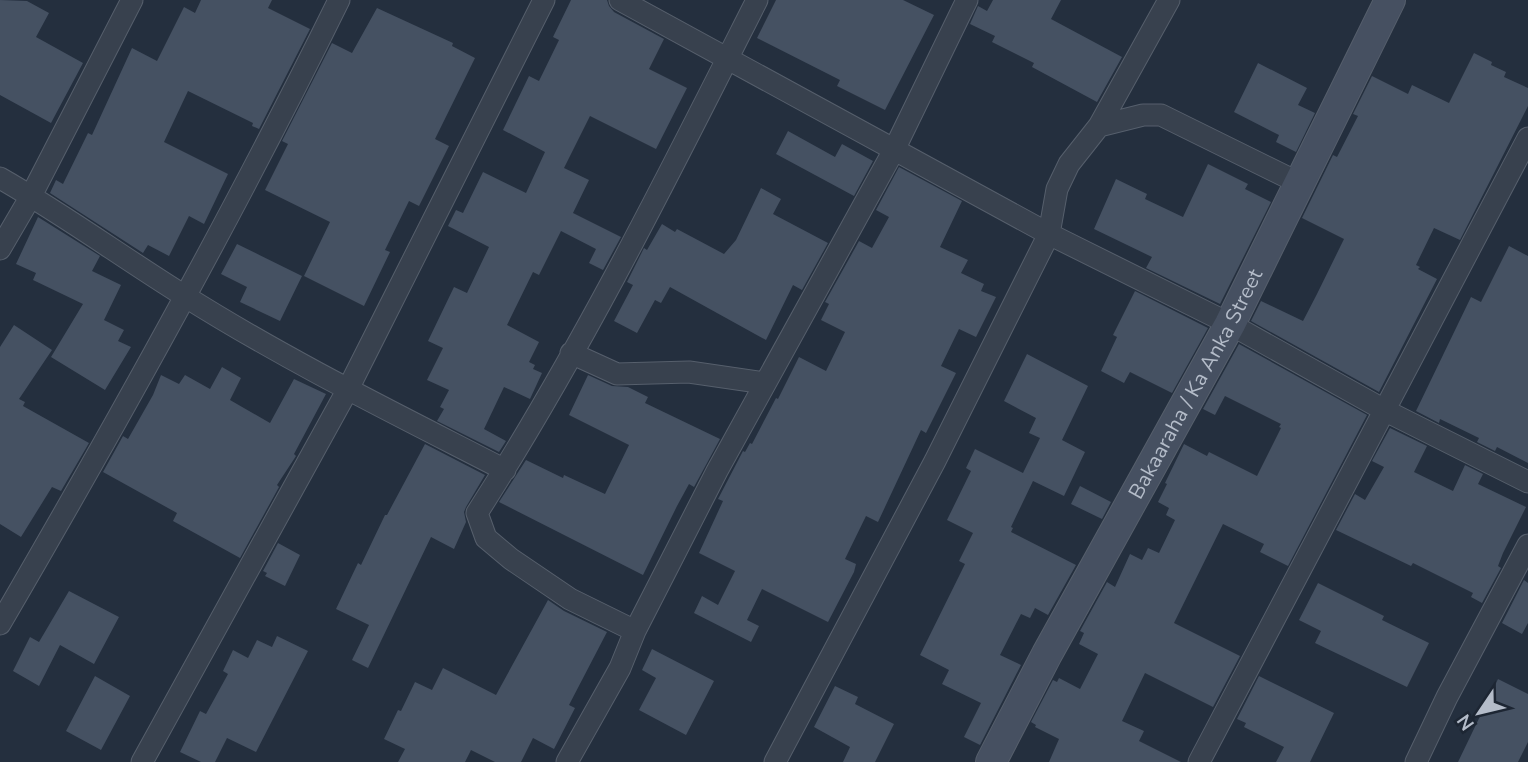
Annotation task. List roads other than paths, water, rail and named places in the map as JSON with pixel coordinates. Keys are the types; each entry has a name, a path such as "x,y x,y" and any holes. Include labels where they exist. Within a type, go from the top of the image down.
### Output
{"street":[{"path":"0,249 31,196 132,0"},
{"path":"0,624 185,296 296,88 339,0"},
{"path":"142,762 348,389 544,0"},
{"path":"620,0 1049,234 1230,324 1385,411 1528,482"},
{"path":"635,631 570,598 511,559 486,538 477,513 505,470 625,256 757,0"},
{"path":"567,762 620,668 635,631 717,471 894,150 967,0"},
{"path":"775,762 935,461 1049,234 1057,189 1069,163 1099,126 1168,0"},
{"name":"Bakaaraha / Ka Anka Street","path":"991,762 1047,654 1230,324 1390,0"},
{"path":"1099,126 1143,115 1161,115 1299,183"},
{"path":"1199,762 1528,138"},
{"path":"0,178 185,296 348,389 505,470"},
{"path":"571,353 617,374 689,372 765,383"},
{"path":"1416,762 1447,697 1528,545"}]}
